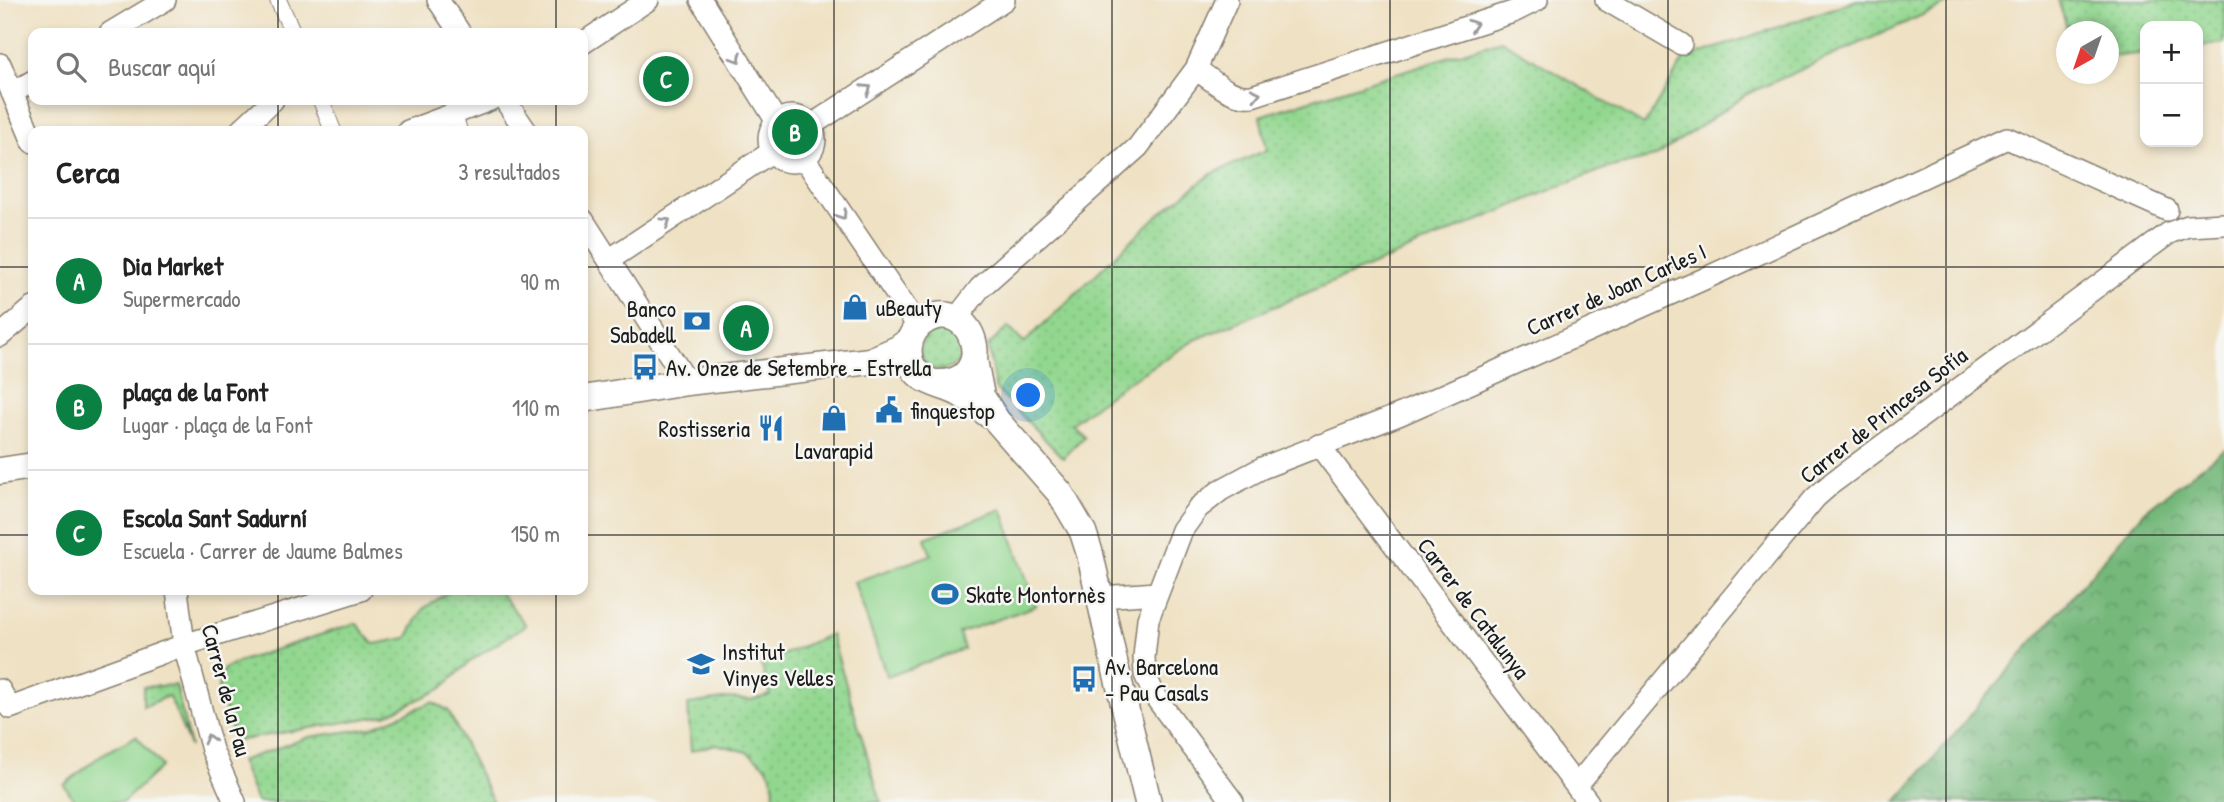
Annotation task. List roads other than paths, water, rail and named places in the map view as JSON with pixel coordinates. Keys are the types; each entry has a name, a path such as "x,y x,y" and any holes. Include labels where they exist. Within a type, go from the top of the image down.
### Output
{"street":[{"path":"114,28 131,9 165,0"},
{"path":"278,0 291,28"},
{"path":"438,0 457,28"},
{"path":"588,40 648,0"},
{"path":"701,0 777,122"},
{"path":"810,127 1004,0"},
{"path":"956,319 980,288 1138,147 1196,69 1227,0"},
{"path":"1196,69 1236,95 1252,96 1513,12 1537,0"},
{"path":"1606,0 1681,44"},
{"path":"0,64 28,130"},
{"path":"12,93 28,83"},
{"path":"245,126 268,105"},
{"path":"323,105 331,126"},
{"path":"438,126 456,123 483,105"},
{"path":"508,105 523,126"},
{"path":"795,117 805,121 810,127 814,141 811,152 797,161 777,157 770,143 770,133 777,122 795,117"},
{"name":"Carrer de Joan Carles I","path":"1233,802 1154,695 1145,674 1148,619 1182,530 1198,508 1221,490 1262,468 1401,414 1715,274 2007,138 2167,210"},
{"path":"609,260 773,151"},
{"path":"804,158 914,333 909,360 928,379 952,382 966,374 976,351 970,331 956,319 939,316 929,318 914,333 898,349 870,361"},
{"name":"Carrer de Princesa Sofía","path":"1582,794 1815,498 2169,233 2188,226 2224,224"},
{"path":"588,228 687,382"},
{"path":"0,336 28,313"},
{"path":"974,360 981,396 1000,424 1060,493 1083,532 1101,597 1148,802"},
{"path":"588,399 687,382 870,361 897,364 961,394 1000,424"},
{"name":"Carrer de Catalunya","path":"1319,445 1582,794"},
{"path":"0,471 28,467"},
{"path":"1101,597 1157,593"},
{"name":"Carrer de la Pau","path":"178,595 184,645 212,750 235,802"},
{"path":"5,699 344,595"},
{"path":"1111,640 1146,643"}],"water":[{"path":"790,124 802,128 806,140 802,152 790,156 778,152 774,140 778,128"}],"place":[{"name":"Escola Sant Sadurní","path":"666,79"},
{"name":"plaça de la Font","path":"795,132"},
{"name":"uBeauty","path":"855,307"},
{"name":"Banco Sabadell","path":"697,321"},
{"name":"Dia Market","path":"746,328"},
{"name":"Av. Onze de Setembre - Estrella","path":"645,367"},
{"name":"finquestop","path":"889,410"},
{"name":"Lavarapid","path":"834,418"},
{"name":"Rostisseria","path":"771,428"},
{"name":"Skate Montornès","path":"945,594"},
{"name":"Institut Vinyes Velles","path":"701,664"},
{"name":"Av. Barcelona - Pau Casals","path":"1084,679"}]}
